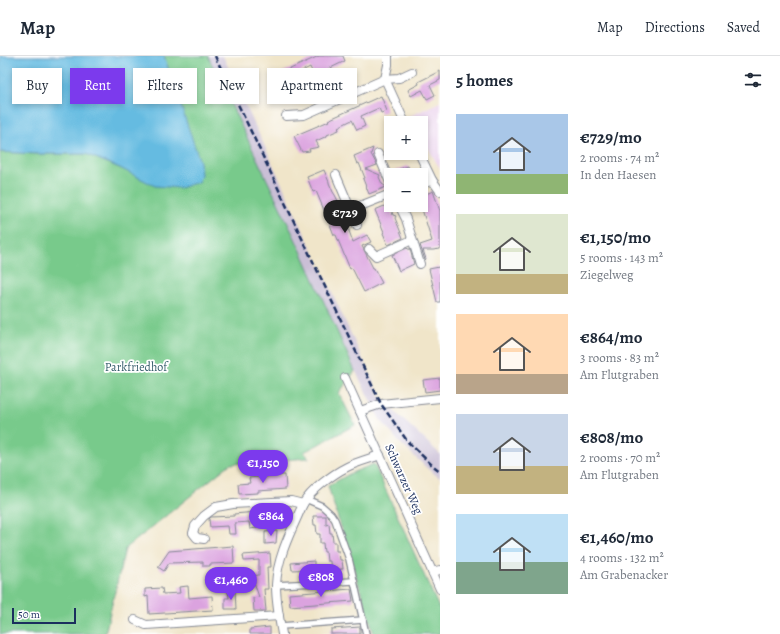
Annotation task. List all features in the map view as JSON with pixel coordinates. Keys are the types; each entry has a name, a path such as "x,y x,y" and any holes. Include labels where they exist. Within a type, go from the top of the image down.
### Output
{"street":[{"path":"388,56 385,79 402,116"},
{"path":"286,116 304,115 385,79 399,78 412,72"},
{"path":"378,154 384,168"},
{"path":"422,160 432,180 440,189"},
{"path":"336,175 356,225"},
{"path":"428,182 432,180"},
{"path":"350,210 384,197"},
{"path":"402,212 420,264"},
{"path":"369,249 376,256 412,240"},
{"name":"Schwarzer Weg","path":"345,378 436,571 440,589"},
{"path":"360,411 381,404 440,398"},
{"path":"363,620 282,630 276,585 282,552 304,501 324,482 346,468 380,455"},
{"path":"204,539 197,538 193,533 195,526 204,516 216,508 233,504 291,501 304,501 322,506 335,520 349,559 366,634"},
{"path":"276,585 354,581"},
{"path":"135,620 146,625 279,616"}],"shaded area":[{"path":"208,56 223,56 229,68 214,68"},
{"path":"440,102 440,169 428,148 428,116 410,116"},
{"path":"231,104 245,104 381,399 440,454 440,478 429,470 398,441 379,418 355,370 301,251"}],"green space":[{"name":"Parkfriedhof","path":"164,56 208,56 214,68 205,68 205,104 231,104 301,251 355,371 339,393 355,425 304,452 309,458 230,464 125,549 105,634 0,634 0,152 86,154 120,168 175,104 197,104 197,68 168,68"},
{"path":"374,464 440,610 440,634 374,634 328,486 351,473"}],"water":[{"path":"0,56 164,56 168,68 133,68 133,104 180,104 200,162 201,175 198,182 180,188 155,186 120,168 86,154 0,152"}],"building":[{"path":"319,56 343,56 345,61 331,68 292,68"},
{"path":"440,71 440,80 430,85 435,95 427,99 422,90 411,96 408,90 419,84 418,82"},
{"path":"381,96 387,111 381,113 379,108 361,116 365,126 357,130 352,120 338,127 339,130 316,141 319,147 309,149 310,151 302,152 294,136"},
{"path":"373,148 371,154 377,165 366,169 380,175 379,177 384,188 369,194 363,179 365,178 359,163 357,164 354,156"},
{"path":"324,170 340,205 339,208 343,217 345,218 343,224 348,225 353,242 367,235 371,242 362,246 382,283 364,292 352,268 350,269 316,191 313,192 307,177"},
{"path":"433,191 440,211 440,249 423,250 425,260 420,245 432,241 423,212 428,212 428,193"},
{"path":"384,206 384,212 392,212 393,215 396,216 395,218 403,238 388,245 375,210"},
{"path":"407,248 410,249 414,264 399,271 392,255"},
{"path":"439,267 440,302 437,302 429,269"},
{"path":"440,378 440,390 425,392 423,380"},
{"path":"285,475 286,489 239,494 238,484 250,483 249,478"},
{"path":"273,509 284,509 285,523 274,523"},
{"path":"256,512 257,528 250,529 249,522 235,523 236,534 229,534 228,526 210,527 209,519 211,517 234,516 234,514"},
{"path":"313,516 326,516 326,525 329,524 333,542 336,542 336,551 339,551 340,560 342,560 343,569 340,569 340,574 331,575 330,561 327,561 323,543 320,543 320,534 317,534"},
{"path":"277,531 276,543 265,544 265,532"},
{"path":"233,546 234,563 210,564 210,566 203,566 203,562 169,563 164,571 158,567 169,551"},
{"path":"270,553 271,567 267,567 268,589 264,589 266,611 254,611 253,598 259,597 252,576 259,575 259,560 244,561 243,555"},
{"path":"314,561 314,569 292,570 291,563"},
{"path":"188,586 189,598 212,596 213,610 149,614 148,596 145,597 145,589 162,588 163,594 180,593 179,587"},
{"path":"351,589 353,601 290,606 289,594"},
{"path":"235,590 236,609 225,609 225,598 229,598 228,591"},
{"path":"270,627 270,634 250,634 250,629"},
{"path":"360,627 360,634 331,634 331,629"}],"railway":[{"path":"215,56 381,404 408,442 440,471"}]}
